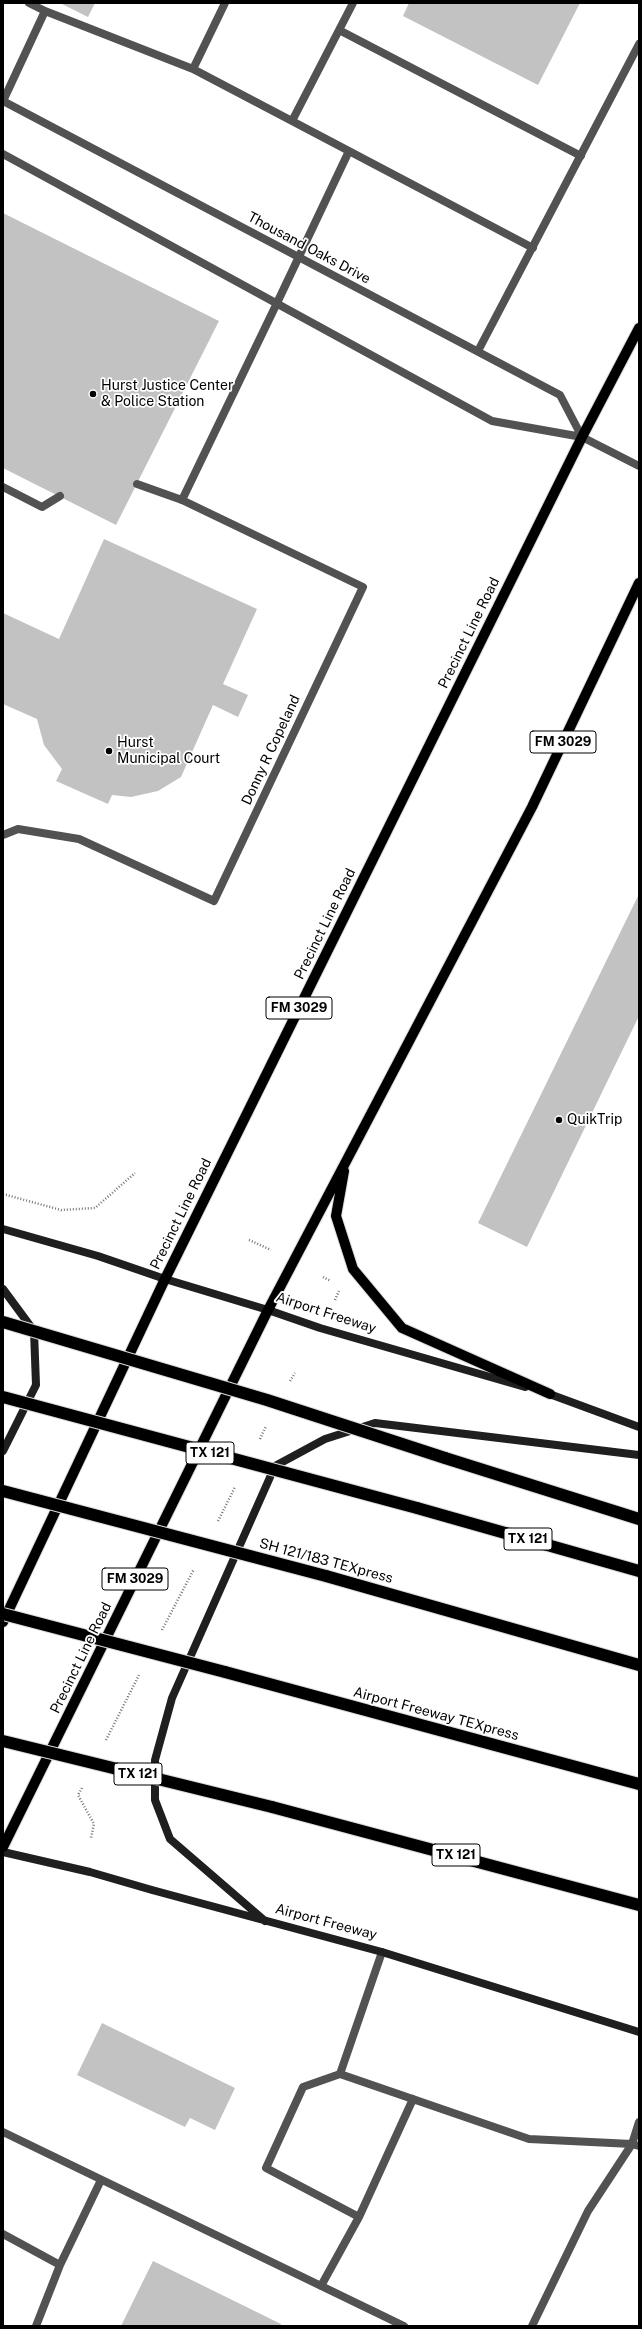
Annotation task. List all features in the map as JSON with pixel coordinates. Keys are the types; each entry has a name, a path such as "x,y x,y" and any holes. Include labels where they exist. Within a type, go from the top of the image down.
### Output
{"highway":[{"path":"3,1322 267,1400 639,1520"},
{"name":"TX 121","path":"3,1397 417,1508 639,1571"},
{"name":"SH 121/183 TEXpress","path":"3,1491 326,1576 639,1665"},
{"name":"Airport Freeway TEXpress","path":"3,1614 225,1672 639,1784"},
{"name":"TX 121","path":"3,1741 272,1806 639,1905"}],"main road":[{"name":"Precinct Line Road","path":"3,1622 164,1279 582,437 639,328"},
{"name":"Precinct Line Road","path":"3,1847 268,1310 532,807 639,583"},
{"path":"345,1163 336,1216 353,1269 402,1328 550,1394"},
{"name":"Airport Freeway","path":"3,1229 98,1256 164,1279 268,1310 320,1328 550,1394 639,1427"},
{"path":"3,1289 34,1331 36,1385 3,1451"},
{"path":"265,1921 170,1839 154,1800 155,1760 172,1698 275,1466 325,1439 375,1423 639,1455"},
{"name":"Airport Freeway","path":"3,1852 90,1872 382,1952 639,2032"}],"street":[{"path":"29,3 45,12 193,69 533,248"},
{"path":"193,69 226,3"},
{"path":"292,121 353,3"},
{"path":"3,101 45,12"},
{"path":"339,30 581,156"},
{"path":"478,351 639,44"},
{"name":"Thousand Oaks Drive","path":"3,101 560,395 582,437"},
{"path":"137,484 182,500 349,151"},
{"path":"3,154 492,421 582,437 639,466"},
{"path":"3,487 42,507 60,496"},
{"name":"Donny R Copeland","path":"3,835 18,829 79,839 214,901 363,587 182,500"},
{"path":"340,2074 382,1952"},
{"path":"359,2216 266,2168 303,2087 340,2074 529,2139 636,2145"},
{"path":"321,2286 359,2216 413,2099"},
{"path":"532,2326 588,2211 636,2145 639,2122"},
{"path":"3,2132 404,2326"},
{"path":"36,2326 60,2265 101,2180"},
{"path":"3,2234 60,2265"}],"path":[{"path":"3,1194 61,1210 95,1208 135,1173"},
{"path":"249,1240 275,1252"},
{"path":"323,1277 333,1282"},
{"path":"286,1388 295,1373"},
{"path":"257,1444 268,1423"},
{"path":"214,1528 236,1486"},
{"path":"160,1633 196,1563"},
{"path":"103,1746 142,1668"},
{"path":"85,1781 78,1795 94,1824 91,1838"}],"building":[{"path":"60,3 95,3 88,17"},
{"path":"409,3 580,3 538,85 403,16"},
{"name":"Hurst Justice Center & Police Station","path":"3,213 219,321 116,525 3,468"},
{"path":"104,539 257,609 223,684 248,695 238,717 213,705 181,777 158,791 131,797 112,795 108,804 56,781 62,769 44,745 37,719 3,704 3,613 59,639"},
{"name":"QuikTrip","path":"639,894 639,1016 527,1247 478,1223"},
{"path":"102,2023 235,2088 215,2130 190,2118 185,2127 77,2075"},
{"path":"153,2261 281,2324 280,2326 121,2326"}],"place":[{"name":"Hurst Justice Center & Police Station","path":"93,394"},
{"name":"Hurst Municipal Court","path":"109,751"},
{"name":"QuikTrip","path":"559,1120"}]}
